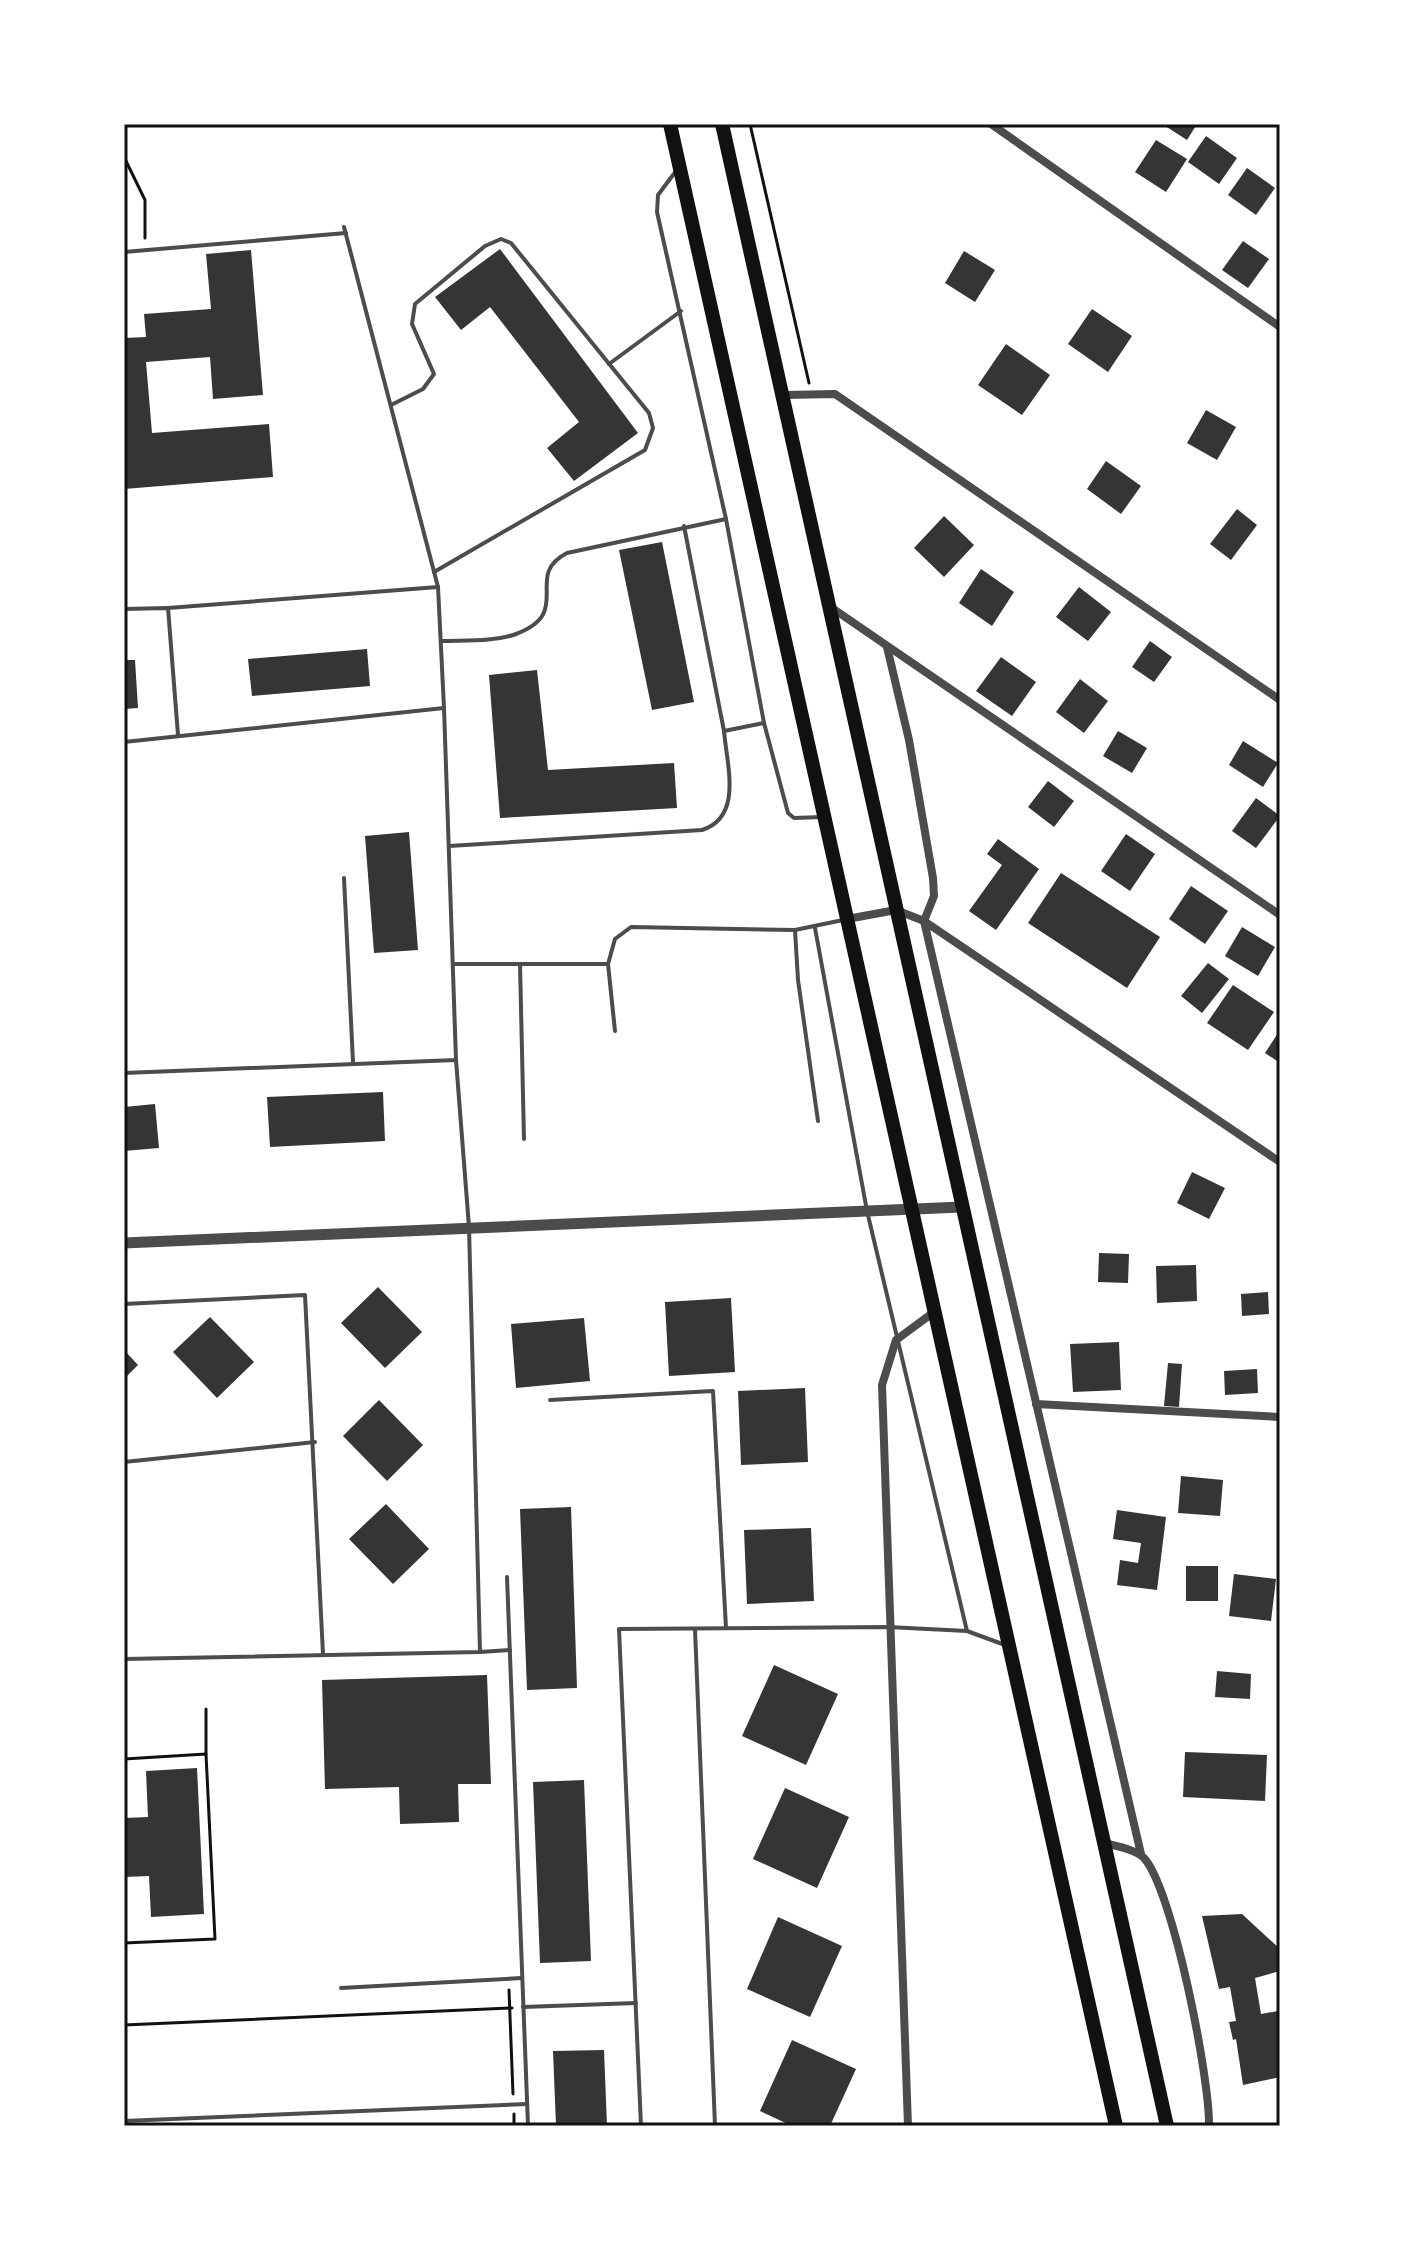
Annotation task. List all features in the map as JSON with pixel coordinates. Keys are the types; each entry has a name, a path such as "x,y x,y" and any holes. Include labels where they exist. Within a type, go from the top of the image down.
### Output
{"main road":[{"path":"670,124 1116,2126"},
{"path":"722,124 785,395 896,910 1167,2126"}],"street":[{"path":"991,124 1280,327"},
{"path":"785,395 835,394 1280,700"},
{"path":"832,608 1280,915"},
{"path":"887,647 909,740 933,878 934,896 924,921 1141,1854 1156,1873 1168,1903 1206,2084 1209,2126"},
{"path":"847,919 896,910 924,921 1280,1162"},
{"path":"124,1243 962,1207"},
{"path":"908,2126 888,1627 882,1385 896,1340 934,1312"},
{"path":"1036,1404 1280,1417"},
{"path":"1104,1843 1141,1854"}],"lane":[{"path":"679,167 658,195 657,212 726,519 764,723 788,813 794,818 824,817"},
{"path":"124,252 345,230 438,587 456,1060 469,1227 480,1652"},
{"path":"391,405 423,389 434,374 412,324 415,304 485,246 501,239 511,243 649,413 653,428 645,450 434,572"},
{"path":"609,364 681,311"},
{"path":"441,641 506,636 536,624 546,610 547,571 552,561 567,553 726,519"},
{"path":"449,846 702,830 717,825 726,815 729,801 724,731 684,526"},
{"path":"124,609 438,587"},
{"path":"168,608 178,735"},
{"path":"124,742 444,708"},
{"path":"724,731 764,723"},
{"path":"344,878 353,1062"},
{"path":"615,1031 608,964 615,939 631,927 795,930 847,919"},
{"path":"815,928 867,1211 967,1631"},
{"path":"795,930 798,980 818,1121"},
{"path":"453,964 608,964"},
{"path":"520,964 524,1139"},
{"path":"124,1073 456,1060"},
{"path":"124,1304 305,1295 315,1442 323,1654"},
{"path":"550,1400 713,1391 726,1628"},
{"path":"124,1462 315,1442"},
{"path":"507,1577 528,2126"},
{"path":"641,2126 619,1629 888,1627 967,1631 1008,1646"},
{"path":"695,1628 715,2126"},
{"path":"124,1659 510,1650"},
{"path":"341,1988 522,1978"},
{"path":"523,2007 636,2003"},
{"path":"124,2121 527,2104"}],"path":[{"path":"750,124 812,395"},
{"path":"124,157 145,200 145,250"},
{"path":"124,1943 215,1939 206,1709"},
{"path":"124,1759 206,1754"},
{"path":"509,1978 514,2126"},
{"path":"124,2025 523,2007"}],"building":[{"path":"1162,124 1197,124 1187,140"},
{"path":"1206,136 1237,158 1219,184 1188,162"},
{"path":"1156,140 1187,159 1166,192 1135,172"},
{"path":"1247,168 1275,188 1256,215 1228,195"},
{"path":"1243,241 1269,259 1248,288 1222,270"},
{"path":"500,249 638,433 574,481 547,448 579,422 490,307 461,330 435,297"},
{"path":"251,250 263,395 213,399 210,357 146,362 152,433 269,424 273,477 124,489 124,338 146,337 144,314 211,309 206,254"},
{"path":"964,251 995,270 975,302 945,283"},
{"path":"1092,309 1132,336 1108,372 1068,344"},
{"path":"1006,344 1050,375 1022,415 978,385"},
{"path":"1206,410 1236,427 1217,460 1187,443"},
{"path":"1106,461 1141,486 1121,514 1087,489"},
{"path":"1237,509 1257,525 1231,560 1210,544"},
{"path":"944,516 974,545 944,577 914,548"},
{"path":"662,542 694,702 652,710 619,550"},
{"path":"981,569 1014,592 992,626 959,603"},
{"path":"1079,587 1111,612 1088,641 1056,617"},
{"path":"1150,641 1172,657 1154,682 1132,667"},
{"path":"367,649 370,686 252,696 248,659"},
{"path":"1001,657 1036,682 1012,716 976,691"},
{"path":"124,660 135,660 138,708 124,709"},
{"path":"537,670 548,770 674,763 677,808 500,818 489,675"},
{"path":"1080,679 1108,701 1084,733 1056,712"},
{"path":"1118,731 1147,748 1132,773 1103,756"},
{"path":"1243,741 1278,763 1263,787 1229,765"},
{"path":"1048,781 1074,801 1054,827 1028,807"},
{"path":"1256,798 1280,816 1256,848 1232,831"},
{"path":"409,832 418,950 374,953 365,836"},
{"path":"1126,834 1155,854 1130,891 1101,871"},
{"path":"998,839 1039,869 996,930 969,911 1002,865 987,854"},
{"path":"1061,873 1160,937 1127,988 1028,923"},
{"path":"1191,886 1228,911 1205,944 1169,919"},
{"path":"1242,927 1275,947 1258,976 1225,956"},
{"path":"1208,963 1229,979 1202,1013 1181,996"},
{"path":"1233,985 1274,1012 1248,1050 1207,1023"},
{"path":"1280,1030 1280,1063 1265,1053"},
{"path":"383,1092 385,1141 270,1147 267,1097"},
{"path":"155,1104 159,1148 124,1151 124,1107"},
{"path":"1192,1172 1225,1188 1209,1219 1177,1203"},
{"path":"1099,1253 1129,1254 1128,1283 1098,1282"},
{"path":"1196,1265 1197,1301 1157,1303 1156,1266"},
{"path":"378,1287 422,1332 385,1368 341,1323"},
{"path":"1268,1292 1269,1314 1242,1316 1241,1294"},
{"path":"731,1298 735,1372 669,1376 665,1302"},
{"path":"210,1317 254,1362 217,1398 173,1352"},
{"path":"584,1318 590,1381 516,1388 511,1324"},
{"path":"1119,1342 1121,1390 1073,1392 1070,1344"},
{"path":"124,1350 138,1365 124,1379"},
{"path":"1168,1363 1182,1364 1179,1407 1164,1406"},
{"path":"1257,1369 1258,1393 1225,1395 1224,1371"},
{"path":"805,1388 808,1462 741,1465 738,1391"},
{"path":"379,1400 423,1445 387,1481 343,1436"},
{"path":"1181,1476 1223,1480 1220,1516 1178,1513"},
{"path":"386,1504 429,1549 393,1584 349,1539"},
{"path":"571,1507 577,1688 527,1690 520,1509"},
{"path":"1117,1510 1166,1517 1157,1590 1117,1585 1120,1560 1138,1563 1141,1543 1113,1539"},
{"path":"811,1528 814,1601 747,1604 744,1530"},
{"path":"1186,1566 1218,1566 1218,1601 1186,1601"},
{"path":"1234,1574 1276,1579 1271,1621 1229,1616"},
{"path":"774,1665 838,1694 806,1765 742,1736"},
{"path":"1217,1671 1251,1674 1250,1699 1215,1697"},
{"path":"487,1675 491,1784 458,1784 459,1822 400,1824 399,1787 325,1789 322,1680"},
{"path":"1185,1752 1267,1755 1265,1801 1183,1797"},
{"path":"197,1768 204,1914 151,1917 149,1876 124,1877 124,1818 148,1817 146,1771"},
{"path":"584,1780 591,1961 540,1963 533,1782"},
{"path":"785,1788 849,1817 817,1888 753,1859"},
{"path":"1242,1914 1280,1949 1280,1971 1255,1978 1261,2014 1278,2011 1280,2077 1243,2085 1236,2039 1233,2040 1229,2022 1236,2021 1230,1987 1219,1989 1202,1916"},
{"path":"778,1917 842,1946 810,2017 747,1989"},
{"path":"792,2040 856,2069 830,2126 792,2126 760,2111"},
{"path":"604,2050 607,2126 556,2126 553,2051"}]}
